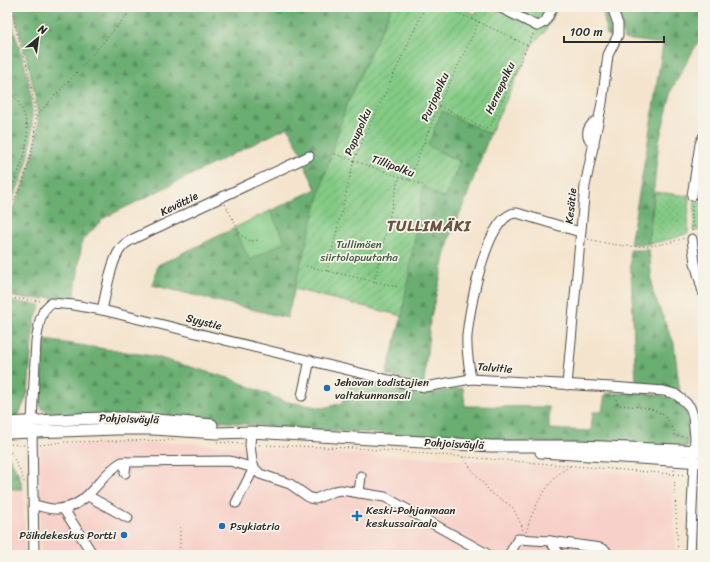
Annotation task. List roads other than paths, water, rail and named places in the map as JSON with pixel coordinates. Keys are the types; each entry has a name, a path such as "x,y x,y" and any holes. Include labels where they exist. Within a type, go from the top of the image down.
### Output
{"main road":[{"name":"Pohjoisväylä","path":"7,423 32,426 216,433 250,432 490,446 579,446 698,456"},
{"name":"Pohjoisväylä","path":"7,433 32,426"}],"street":[{"path":"499,7 537,26 544,22 552,9"},
{"name":"Kesätie","path":"566,384 585,186 604,90 608,55 618,35 618,24 612,7"},
{"path":"692,196 700,144 703,137"},
{"name":"Kevättie","path":"102,310 113,266 118,253 123,246 135,238 309,156"},
{"name":"Talvitie","path":"580,234 517,213 512,213 503,220 488,246 476,280 467,336 471,379 646,389 675,394 684,401 690,407 693,416 698,456 693,476 690,555"},
{"path":"692,237 695,263 703,292"},
{"name":"Syystie","path":"32,426 36,341 40,320 44,310 51,303 74,304 102,310 425,388 471,379"},
{"path":"302,396 310,360"},
{"path":"32,426 33,446 31,510 34,555"},
{"path":"236,503 254,468 250,445 250,432"},
{"path":"31,510 58,510 75,505 88,496 114,466 122,462 230,461 254,468 260,474 290,484 310,498 315,499 335,490 376,494 397,502 489,555"},
{"path":"126,462 126,473"},
{"path":"359,493 361,476"},
{"path":"88,496 128,518"},
{"path":"63,508 93,555"},
{"path":"509,555 518,539 600,548 605,550 609,555"},
{"path":"550,542 560,555"}],"place":[{"name":"Jehovan todistajien valtakunnansali","path":"327,388"},
{"name":"Keski-Pohjanmaan keskussairaala","path":"357,516"},
{"name":"Psykiatria","path":"222,526"},
{"name":"Päihdekeskus Portti","path":"124,535"}],"district":[{"name":"TULLIMÄKI","path":"429,226"}],"park label":[{"name":"Tullimäen siirtolapuutarha","path":"359,250"}]}
